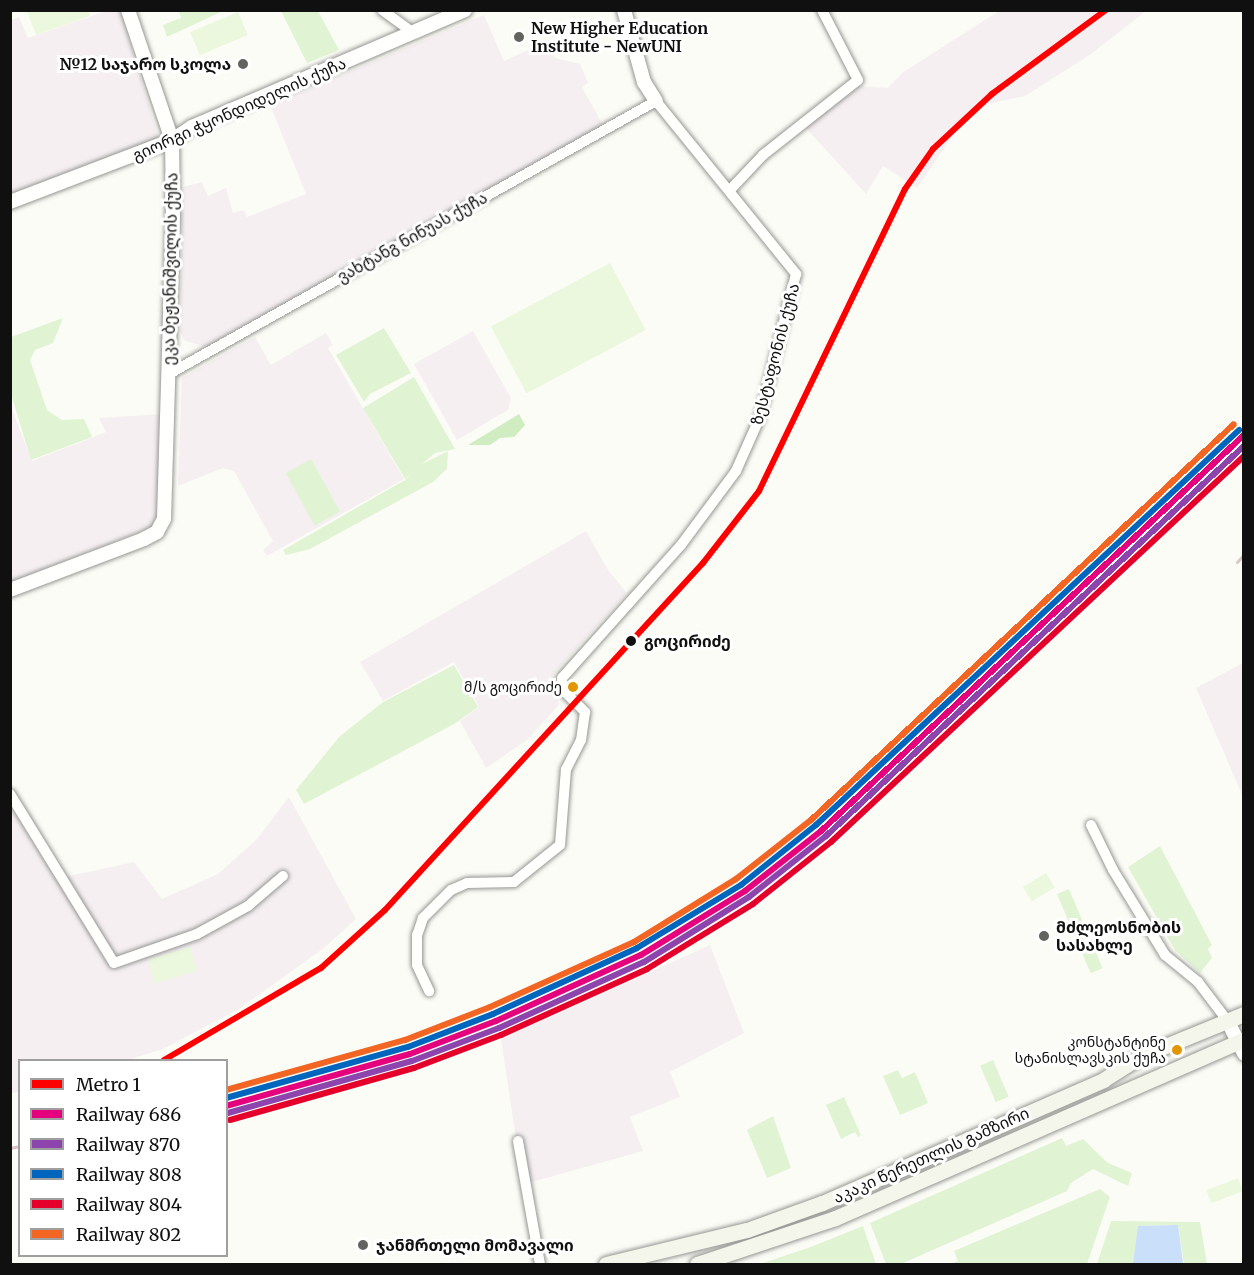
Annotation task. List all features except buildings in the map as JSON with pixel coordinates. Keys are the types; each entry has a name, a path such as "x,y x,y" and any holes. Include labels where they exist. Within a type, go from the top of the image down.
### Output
{"main road":[{"name":"აკაკი წერეთლის გამზირი","path":"606,1264 747,1230 822,1203 1103,1080 1141,1056 1244,1014"},
{"name":"აკაკი წერეთლის გამზირი","path":"697,1264 875,1202 1241,1044"}],"street":[{"name":"ეკა ბეჟანიშვილის ქუჩა","path":"10,590 157,532 165,511 172,140 128,10"},
{"path":"382,10 411,32"},
{"name":"გიორგი ჭყონდიდელის ქუჩა","path":"10,202 172,140 192,127 465,10"},
{"name":"ზესტაფონის ქუჩა","path":"429,991 417,965 417,935 423,918 452,890 467,883 514,882 560,845 566,769 581,740 585,712 562,689 568,668 681,545 736,471 760,417 796,274 656,101 644,82 624,10"},
{"path":"729,190 763,154 858,80 822,10"},
{"name":"ვახტანგ ნინუას ქუჩა","path":"169,374 656,101"},
{"path":"10,794 114,963 197,934 248,906 283,876"},
{"path":"1091,825 1113,870 1166,956 1198,982 1227,1020 1241,1044"},
{"path":"518,1141 540,1264"}],"shaded area":[{"path":"106,11 120,11 159,139 11,193 11,20 19,17 28,38"},
{"path":"999,11 1146,11 1091,54 1025,96 987,104 954,134 917,188 883,166 866,194 806,128 857,86 888,88 902,73"},
{"path":"484,15 504,61 545,42 555,58 580,64 588,83 582,87 603,125 211,348 185,341 180,332 183,187 202,182 208,196 226,188 233,213 244,210 247,217 306,194 270,105"},
{"path":"473,331 511,398 508,410 457,440 414,364"},
{"path":"326,333 333,345 328,348 404,479 267,556 263,550 273,541 234,471 223,468 178,486 182,378 255,337 271,365"},
{"path":"10,404 32,461 106,432 99,418 162,414 158,514 154,526 11,582"},
{"path":"586,531 608,570 627,593 554,673 559,705 527,740 486,768 460,721 479,707 454,662 383,701 360,662"},
{"path":"1243,663 1243,797 1196,688"},
{"path":"289,797 356,919 324,948 239,1009 163,1049 131,1059 18,1059 18,1092 11,1093 10,806 56,879 134,862 162,899 218,874 257,839"},
{"path":"710,945 744,1033 670,1072 680,1097 630,1117 643,1151 528,1183 516,1139 501,1039"}],"green space":[{"path":"179,10 223,11 167,37 163,25 181,18"},
{"path":"27,11 88,11 90,16 36,35"},
{"path":"281,11 318,11 339,50 307,63"},
{"path":"238,12 248,35 200,55 190,32"},
{"path":"610,263 646,330 526,393 491,326"},
{"path":"63,318 53,343 35,350 30,360 47,410 62,420 84,419 92,437 31,460 11,394 11,337"},
{"path":"384,328 411,373 370,394 364,402 336,355"},
{"path":"414,377 455,449 435,453 405,479 363,408"},
{"path":"519,414 525,425 514,437 500,438 490,445 468,445"},
{"path":"448,451 447,469 433,482 310,549 286,555 283,550 405,480 418,466"},
{"path":"311,459 340,511 315,526 286,473"},
{"path":"454,665 478,707 456,723 304,804 296,790 339,737 383,702"},
{"path":"1160,846 1212,945 1208,949 1212,958 1200,973 1175,950 1128,867"},
{"path":"1046,873 1055,888 1032,901 1023,887"},
{"path":"1069,889 1103,968 1091,973 1057,894"},
{"path":"190,947 197,971 155,983 148,959"},
{"path":"993,1060 1009,1097 996,1102 980,1065"},
{"path":"898,1070 902,1078 915,1072 928,1103 900,1115 883,1076"},
{"path":"844,1097 861,1135 858,1137 855,1132 841,1139 826,1105"},
{"path":"773,1116 791,1168 767,1178 747,1130"},
{"path":"1062,1138 1066,1146 1083,1139 1108,1163 1132,1173 1128,1186 1093,1169 1071,1183 1067,1191 901,1264 886,1264 870,1223"},
{"path":"1238,1178 1243,1191 1211,1203 1206,1190"},
{"path":"1100,1189 1110,1197 1087,1264 949,1264 958,1261 954,1251"},
{"path":"1111,1221 1200,1222 1207,1264 1184,1264 1178,1225 1139,1226 1133,1264 1097,1264"},
{"path":"863,1226 876,1264 760,1264 808,1248"}],"water":[{"path":"1178,1225 1183,1263 1133,1264 1138,1226"}],"railway":[{"path":"1237,562 1244,554"},
{"path":"10,1148 18,1146"}],"metro line":[{"name":"1","path":"166,1059 321,968 385,910 703,563 759,491 905,189 933,149 992,94 1106,10"}],"rail line":[{"name":"802","path":"228,1089 405,1040 490,1007 634,942 736,879 811,820 1234,424"},
{"name":"808","path":"228,1097 408,1047 493,1014 637,948 741,885 816,825 1239,430"},
{"name":"686","path":"228,1105 410,1054 496,1021 641,955 745,891 821,831 1244,435"},
{"name":"870","path":"228,1113 412,1061 499,1028 644,962 749,897 826,836 1244,446"},
{"name":"804","path":"230,1120 414,1068 501,1035 647,969 753,904 831,842 1244,456"}],"place":[{"name":"New Higher Education Institute - NewUNI","path":"519,37"},
{"name":"№12 საჯარო სკოლა","path":"243,64"},
{"name":"გოცირიძე","path":"631,641"},
{"name":"მ/ს გოცირიძე","path":"573,687"},
{"name":"მძლეოსნობის სასახლე","path":"1044,936"},
{"name":"კონსტანტინე სტანისლავსკის ქუჩა","path":"1177,1050"},
{"name":"ჯანმრთელი მომავალი","path":"363,1245"}]}
